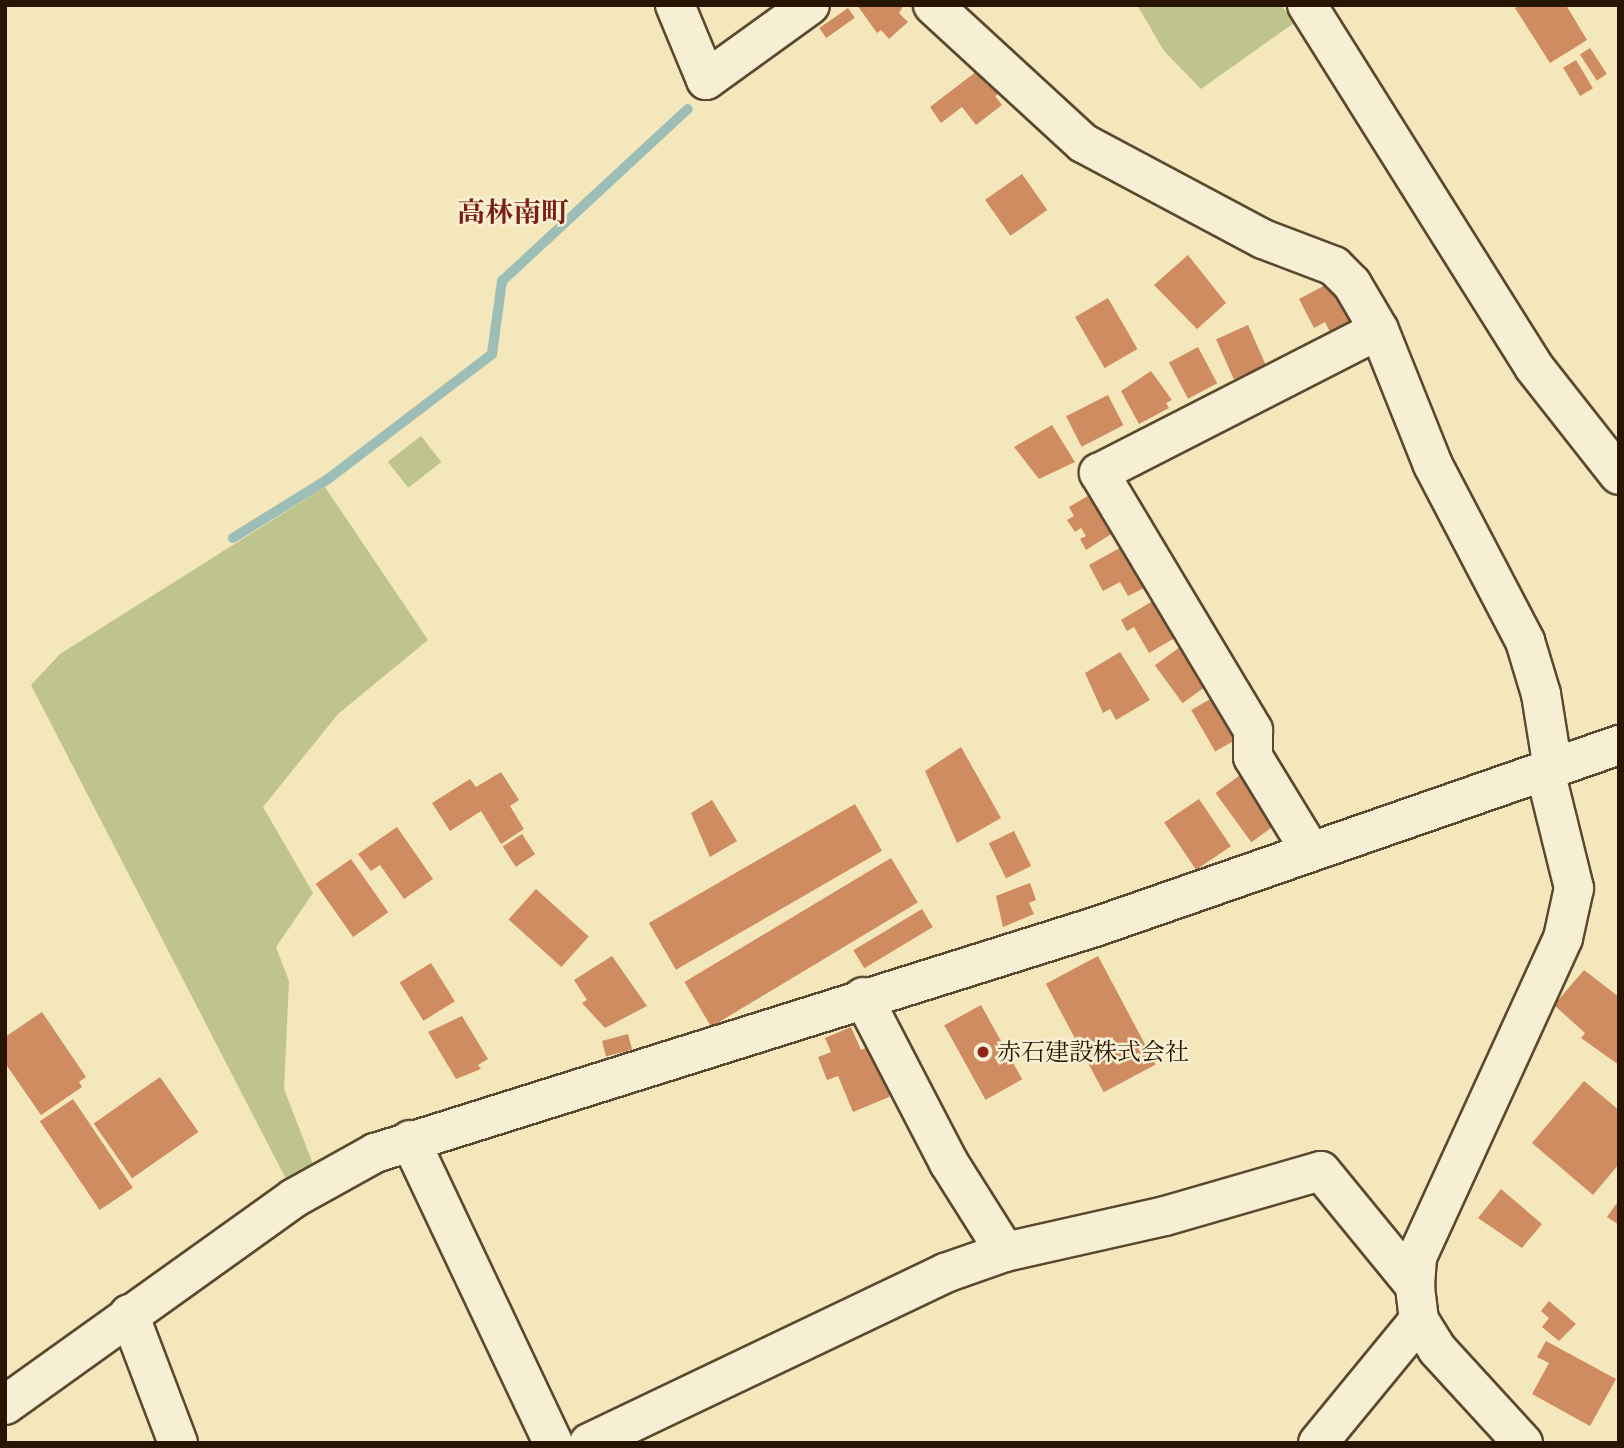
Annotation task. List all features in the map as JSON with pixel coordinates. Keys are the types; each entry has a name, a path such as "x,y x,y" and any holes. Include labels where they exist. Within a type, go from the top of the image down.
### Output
{"street":[{"path":"676,5 706,80 810,5"},
{"path":"933,5 1083,143 1263,239 1334,266 1352,284 1378,330 1433,465 1525,641 1541,694 1549,770 1574,888 1563,939 1417,1256 1417,1303 1318,1443"},
{"path":"1307,5 1534,367 1619,475"},
{"path":"1311,852 1253,757 1253,730 1099,474 1378,330"},
{"path":"5,1405 294,1198 410,1140 1095,927 1619,745"},
{"path":"863,997 949,1163 1005,1252"},
{"path":"410,1140 553,1443"},
{"path":"589,1443 945,1273 1005,1252 1164,1216 1321,1171 1417,1303 1437,1349 1523,1443"},
{"path":"129,1314 178,1443"}],"green space":[{"path":"1137,5 1281,5 1294,23 1201,89 1164,51"},
{"path":"421,436 441,462 408,488 388,462"},
{"path":"325,487 428,640 338,714 263,807 313,893 276,947 289,981 284,1089 313,1164 286,1179 31,685 60,654"}],"building":[{"path":"857,5 904,5 899,13 908,22 889,39 881,30 877,33"},
{"path":"1520,5 1566,5 1587,40 1550,63 1515,8"},
{"path":"848,8 855,18 826,38 819,28"},
{"path":"1590,48 1607,74 1597,81 1580,55"},
{"path":"1576,60 1593,88 1580,96 1563,68"},
{"path":"977,71 987,85 994,79 1003,91 995,96 1002,105 976,125 962,107 941,123 930,107"},
{"path":"1022,174 1047,210 1010,236 985,200"},
{"path":"1188,255 1226,303 1197,329 1154,285"},
{"path":"1333,281 1358,327 1345,334 1341,327 1330,332 1325,322 1314,328 1299,299"},
{"path":"1108,298 1138,349 1105,368 1075,317"},
{"path":"1248,325 1266,365 1234,379 1216,339"},
{"path":"1198,347 1217,383 1188,399 1169,362"},
{"path":"1151,371 1172,400 1166,403 1169,408 1139,424 1121,391"},
{"path":"1108,395 1123,425 1082,447 1066,416"},
{"path":"1052,425 1075,462 1039,479 1014,447"},
{"path":"1093,493 1116,531 1086,550 1080,539 1086,536 1081,528 1075,532 1067,520 1074,516 1069,507"},
{"path":"1125,545 1148,586 1128,596 1120,582 1103,591 1089,565"},
{"path":"1156,599 1178,636 1149,653 1134,627 1127,631 1121,620"},
{"path":"1180,647 1208,685 1183,703 1155,665"},
{"path":"1120,652 1150,700 1116,720 1110,709 1103,713 1085,673"},
{"path":"1212,698 1236,740 1215,752 1191,710"},
{"path":"961,747 1001,818 957,843 925,771"},
{"path":"501,772 519,800 510,806 524,829 501,844 481,811 450,831 432,803 470,779 476,787"},
{"path":"1243,773 1279,822 1251,842 1215,793"},
{"path":"1199,799 1231,846 1196,870 1164,822"},
{"path":"712,800 737,841 710,857 691,813"},
{"path":"855,804 882,851 676,970 649,923"},
{"path":"397,827 433,879 404,899 380,865 371,871 358,854"},
{"path":"1014,831 1031,866 1006,878 989,843"},
{"path":"522,834 535,854 516,867 503,847"},
{"path":"891,858 918,903 711,1027 684,982"},
{"path":"351,859 388,912 353,937 316,884"},
{"path":"1030,883 1036,900 1029,903 1034,914 1003,927 996,896"},
{"path":"536,889 589,937 561,967 509,919"},
{"path":"922,909 933,927 864,968 853,950"},
{"path":"612,956 647,1006 605,1028 582,1003 587,1000 574,980"},
{"path":"1098,956 1156,1065 1104,1092 1046,984"},
{"path":"431,963 455,1001 423,1021 400,983"},
{"path":"1584,970 1619,997 1619,1065 1581,1038 1585,1033 1554,1005"},
{"path":"981,1005 1022,1079 985,1100 944,1025"},
{"path":"42,1012 86,1077 79,1082 82,1087 41,1115 5,1063 5,1037"},
{"path":"462,1016 488,1059 478,1065 481,1069 456,1079 428,1032"},
{"path":"851,1027 861,1050 873,1045 889,1086 889,1097 853,1112 838,1076 827,1080 818,1057 831,1052 825,1038"},
{"path":"628,1034 632,1049 606,1056 602,1041"},
{"path":"160,1077 198,1132 132,1178 94,1123"},
{"path":"1584,1081 1619,1110 1619,1164 1593,1195 1532,1143"},
{"path":"73,1099 133,1188 100,1210 40,1121"},
{"path":"1501,1189 1542,1224 1522,1248 1478,1218"},
{"path":"1619,1200 1619,1225 1607,1217"},
{"path":"1549,1301 1576,1324 1559,1341 1542,1327 1549,1318 1541,1311"},
{"path":"1546,1341 1616,1379 1590,1426 1532,1394 1549,1363 1537,1357"}],"waterway":[{"path":"233,538 328,479 492,354 502,281 688,109"}],"place":[{"name":"赤石建設株式会社","path":"983,1052"}],"district":[{"name":"高林南町","path":"513,212"}]}
